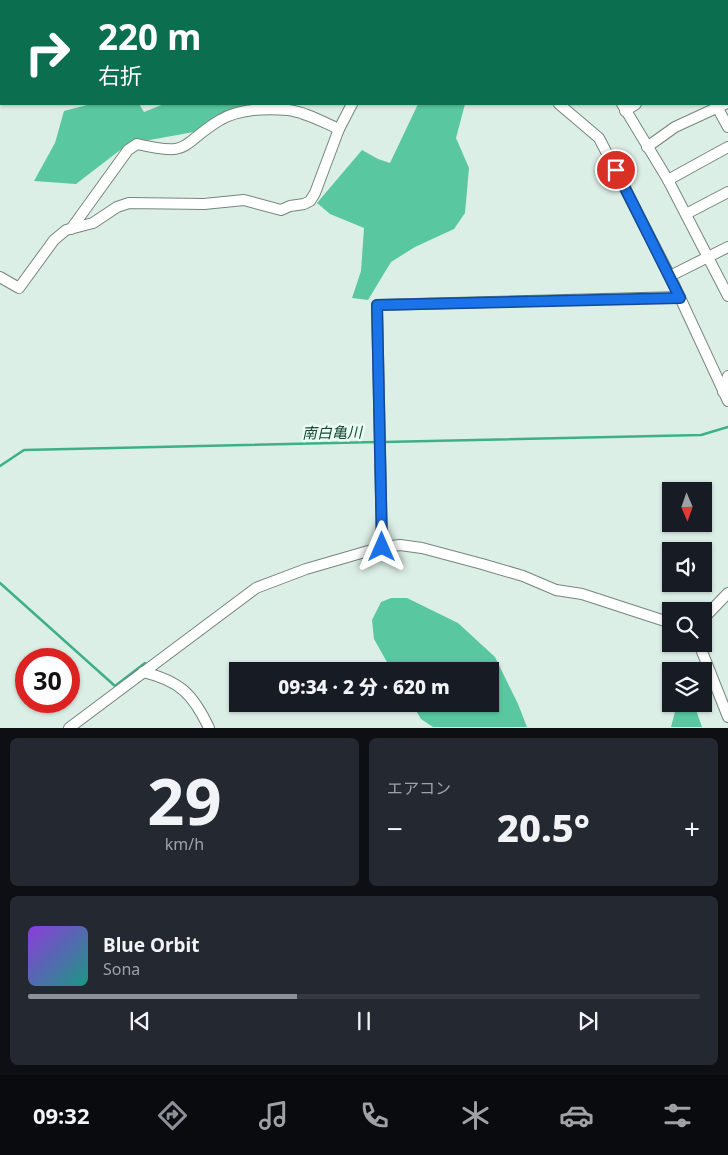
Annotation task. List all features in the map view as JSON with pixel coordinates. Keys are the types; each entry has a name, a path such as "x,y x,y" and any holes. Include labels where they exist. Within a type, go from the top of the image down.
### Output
{"street":[{"path":"0,277 19,288 54,240 66,230 93,223 117,207 129,203 204,204 244,200 281,210 290,206 304,204 310,201 315,193 339,128 351,105"},
{"path":"559,105 599,138 670,276 726,396"},
{"path":"646,146 675,127 722,105"},
{"path":"724,105 728,128"},
{"path":"624,107 668,180 728,296"},
{"path":"71,229 128,150 138,144 166,151 175,150 190,144 221,120 252,110 289,110 339,128"},
{"path":"668,180 728,147"},
{"path":"686,214 728,192"},
{"path":"670,276 728,247"},
{"path":"382,547 377,305 680,298"},
{"path":"726,396 728,376"},
{"path":"69,728 266,582 382,547 400,545 439,553 523,576 556,590 582,594 662,620"},
{"path":"712,610 728,593"},
{"path":"702,652 728,716"},
{"path":"144,672 165,677 177,683 200,708 209,728"}],"green space":[{"path":"87,105 140,105 144,112 162,105 262,105 199,131 128,144 76,184 34,181 55,143 64,111"},
{"path":"418,105 465,105 456,138 469,168 465,213 454,229 415,247 391,262 368,300 352,298 361,271 364,228 330,214 317,203 362,150 390,163"},
{"path":"391,598 407,598 458,623 495,657 497,662 387,662 374,639 372,620 381,602"},
{"path":"499,665 527,727 433,727 421,719 417,712 499,712"},
{"path":"675,712 697,712 702,727 671,727"}],"waterway":[{"name":"南白亀川","path":"384,442 701,435 728,427"},
{"name":"南白亀川","path":"0,466 24,450 378,442"},
{"path":"0,583 115,686 145,663"}],"route":[{"path":"382,547 377,305 680,298 616,170"}]}
